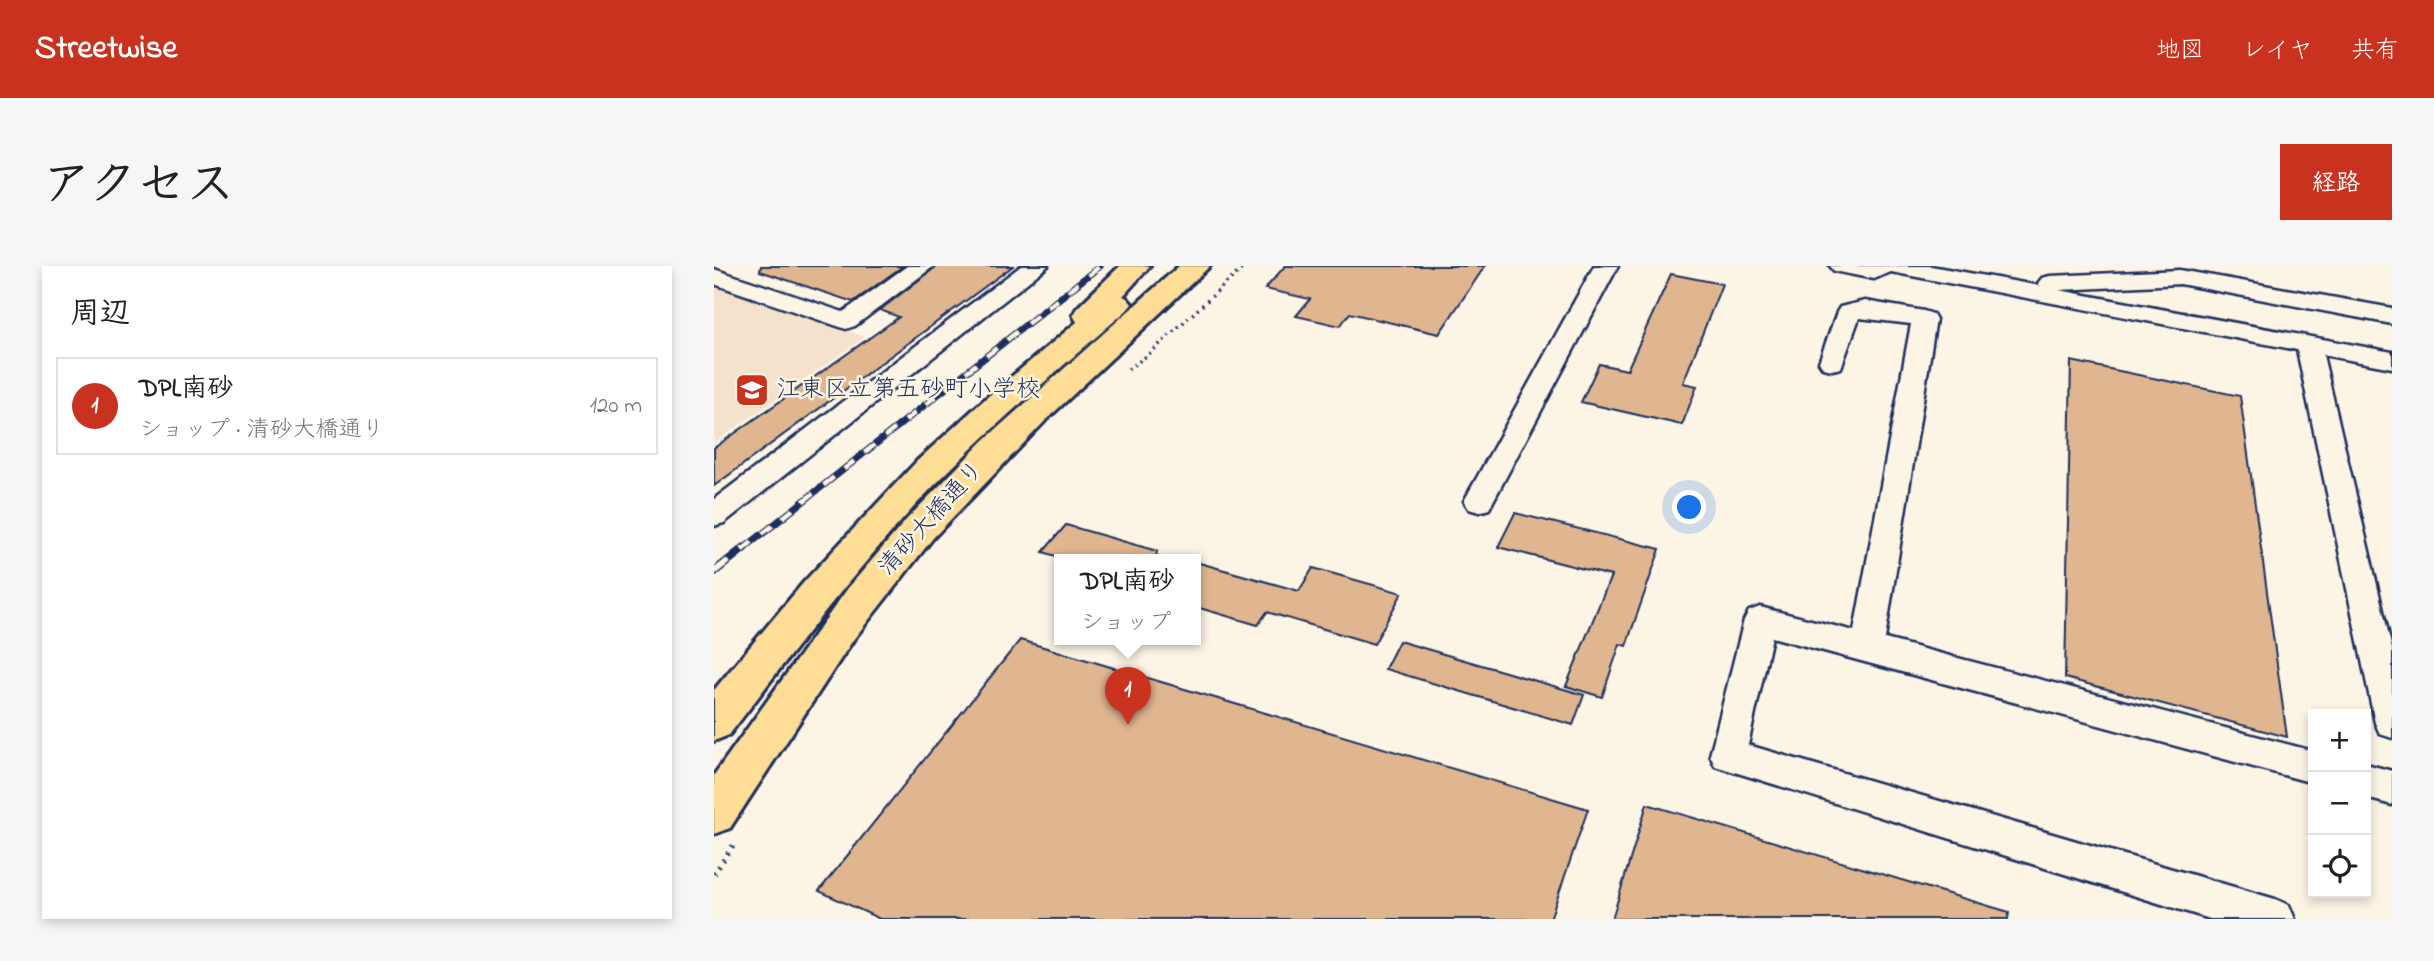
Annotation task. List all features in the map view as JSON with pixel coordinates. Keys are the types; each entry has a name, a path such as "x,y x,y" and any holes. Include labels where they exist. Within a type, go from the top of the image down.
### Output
{"main road":[{"path":"1016,389 1136,266"},
{"name":"清砂大橋通り","path":"714,722 835,570 928,470 1016,389 1161,266"},
{"name":"清砂大橋通り","path":"726,826 809,670 885,570 965,480 1062,387 1196,266"},
{"path":"1062,387 1222,266"}],"street":[{"path":"714,276 846,321 922,266"},
{"path":"714,516 1037,266"},
{"path":"1479,501 1605,266"},
{"path":"1842,266 1874,272 1885,266"},
{"path":"1894,266 2392,360"},
{"path":"1996,285 2180,276 2392,316"},
{"path":"1832,362 1849,312 1865,309 1924,319 1867,649"},
{"path":"2308,344 2392,723"},
{"path":"2275,919 1728,755 1760,620 2308,766"},
{"path":"2371,782 2392,788"}],"path":[{"path":"1126,370 1149,355 1245,266"},
{"path":"714,874 726,826"}],"shaded area":[{"name":"江東区立第五砂町小学校","path":"714,285 865,337 714,443"}],"building":[{"path":"761,266 903,266 853,302 760,271"},
{"path":"937,266 1013,266 714,486 714,448 899,317 880,310"},
{"path":"1285,266 1485,266 1439,334 1350,313 1340,326 1296,316 1310,299 1265,289"},
{"path":"1671,274 1722,284 1683,383 1697,386 1682,425 1581,402 1599,364 1627,370"},
{"path":"2071,361 2240,396 2287,737 2065,678"},
{"path":"1515,513 1660,549 1626,646 1620,644 1602,697 1566,686 1611,576 1498,547"},
{"path":"1066,525 1157,551 1157,554 1054,555 1043,552"},
{"path":"1201,563 1299,591 1313,568 1402,593 1374,644 1267,612 1258,625 1201,608"},
{"path":"1020,640 1588,809 1550,919 880,919 819,891"},
{"path":"1399,641 1584,695 1573,725 1385,669"},
{"path":"1647,804 2009,912 2008,919 1612,919"}],"railway":[{"path":"742,550 1100,266"},
{"path":"714,572 744,548"}],"place":[{"name":"江東区立第五砂町小学校","path":"752,390"},
{"name":"DPL南砂","path":"1128,725"}]}
